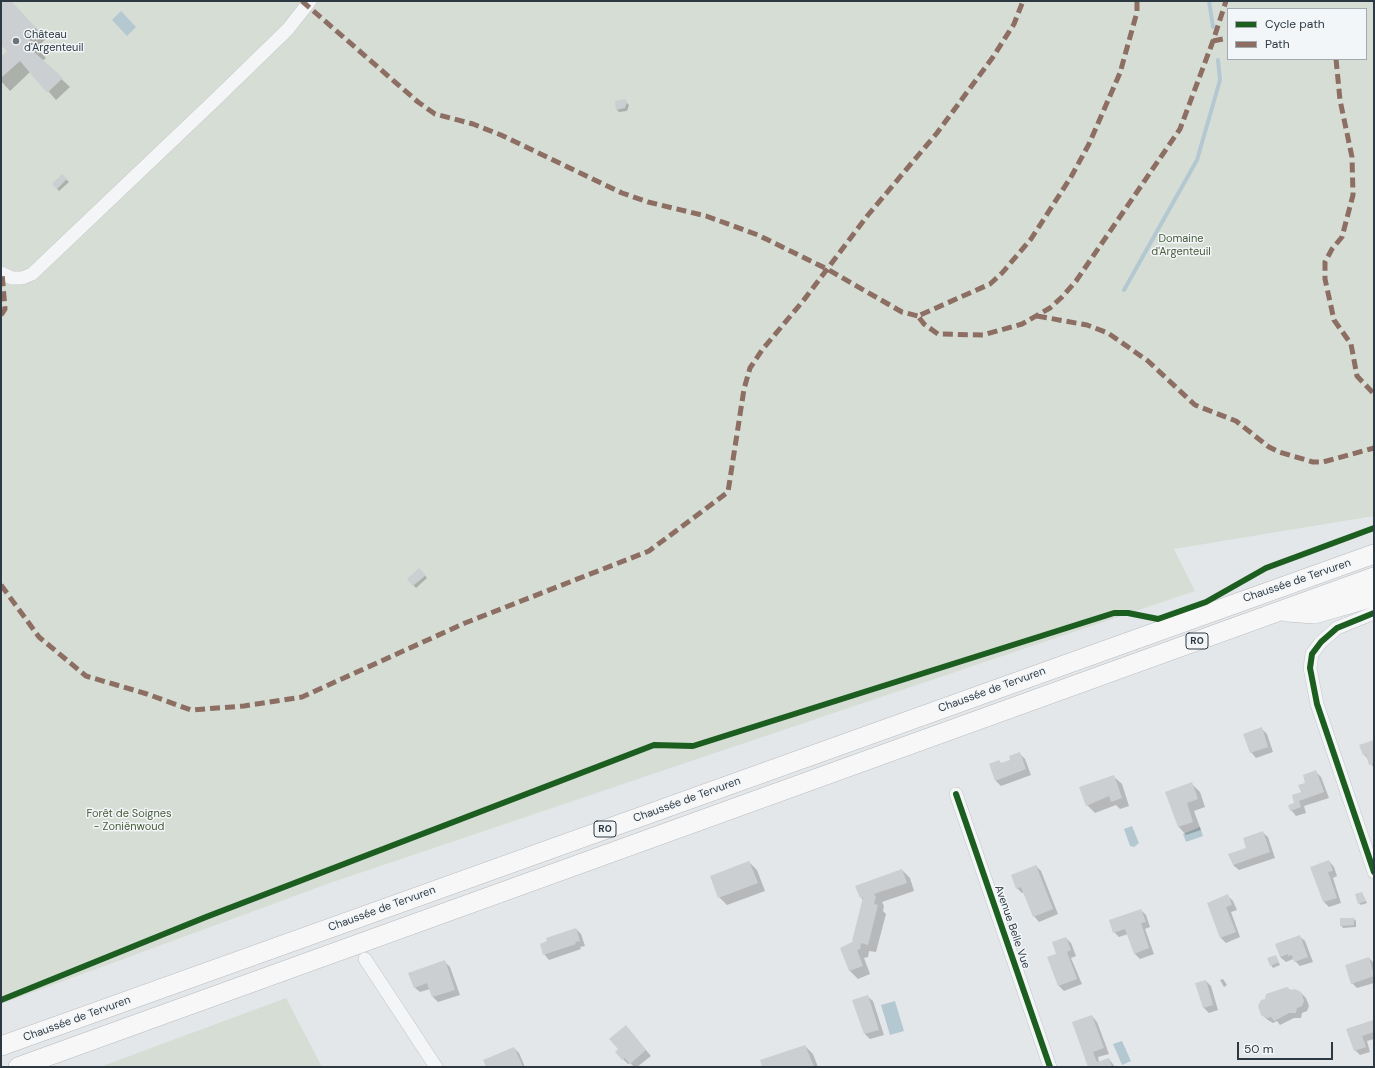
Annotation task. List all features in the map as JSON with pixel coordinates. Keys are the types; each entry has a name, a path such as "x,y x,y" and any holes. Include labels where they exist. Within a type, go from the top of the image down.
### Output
{"highway":[{"name":"Chaussée de Tervuren","path":"1,1046 1374,554"},
{"name":"R0","path":"18,1067 1374,577"},
{"path":"1280,612 1314,614 1374,596"}],"street":[{"path":"1,273 12,278 22,278 32,274 221,95 288,29 310,1"},
{"path":"1374,613 1337,628 1321,642 1312,654 1310,668 1317,704 1374,872"},
{"name":"Avenue Belle Vue","path":"956,794 1050,1067"},
{"path":"365,958 436,1067"}],"green space":[{"path":"1,1 1374,1 1374,516 1174,549 1195,591 330,883 1,1004"},
{"path":"286,998 322,1067 100,1067"}],"water":[{"path":"121,11 136,27 127,36 112,20"},
{"path":"1132,826 1139,843 1134,847 1130,846 1124,829"},
{"path":"1200,827 1203,836 1186,842 1183,834"},
{"path":"895,1001 904,1031 890,1035 881,1005"},
{"path":"1122,1041 1131,1061 1122,1065 1113,1044"}],"building":[{"name":"Château d'Argenteuil","path":"1,1 11,1 36,28 26,37 36,46 32,50 63,78 47,93 20,61 1,78 1,57 7,51 1,45"},
{"path":"625,99 627,102 625,108 616,110 615,101"},
{"path":"62,174 67,179 57,189 52,184"},
{"path":"419,568 426,575 413,586 407,579"},
{"path":"1262,727 1268,747 1250,753 1243,734"},
{"path":"1374,740 1374,763 1369,765 1366,754 1363,755 1359,745"},
{"path":"1020,752 1026,769 995,781 989,764 999,760 1001,763 1010,760 1009,756"},
{"path":"1316,770 1324,792 1299,801 1301,807 1290,811 1288,805 1294,803 1292,795 1301,792 1298,785 1305,783 1303,775"},
{"path":"1114,775 1122,798 1111,802 1109,796 1086,806 1079,787"},
{"path":"1192,782 1198,799 1187,803 1193,822 1178,827 1165,792"},
{"path":"1263,831 1270,852 1233,865 1228,854 1246,848 1243,838"},
{"path":"1329,860 1333,871 1328,872 1337,898 1323,902 1310,867"},
{"path":"749,861 758,883 718,898 710,876"},
{"path":"1036,865 1053,909 1033,917 1021,887 1016,889 1011,875"},
{"path":"902,869 907,883 874,894 876,897 874,904 878,905 868,945 861,943 860,949 857,950 863,966 849,971 840,948 854,941 852,941 863,897 860,898 855,886"},
{"path":"1362,892 1366,901 1358,904 1355,894"},
{"path":"1228,894 1232,905 1226,907 1236,932 1220,938 1207,903"},
{"path":"1141,909 1146,922 1141,923 1149,948 1134,954 1125,929 1113,933 1109,920"},
{"path":"1340,918 1354,918 1354,925 1340,926"},
{"path":"576,928 580,941 575,942 576,944 543,955 540,944 547,941 546,938"},
{"path":"1300,935 1308,957 1294,962 1292,955 1288,956 1288,954 1280,957 1275,944"},
{"path":"1066,937 1071,950 1067,952 1077,979 1058,986 1047,957 1056,954 1052,942"},
{"path":"1276,955 1279,962 1270,966 1267,958"},
{"path":"1369,957 1374,976 1351,984 1345,965"},
{"path":"445,960 455,990 432,997 427,983 414,988 408,973"},
{"path":"1206,980 1213,1005 1203,1008 1195,983"},
{"path":"1287,987 1291,990 1295,989 1301,992 1304,1001 1302,1006 1297,1008 1296,1013 1289,1013 1274,1021 1271,1017 1267,1018 1261,1015 1258,1006 1261,1000 1265,999 1266,994"},
{"path":"868,995 879,1030 864,1034 852,1000"},
{"path":"1092,1015 1104,1048 1093,1052 1097,1062 1109,1058 1112,1067 1088,1067 1072,1022"},
{"path":"1374,1020 1374,1032 1362,1036 1366,1047 1354,1051 1346,1029"},
{"path":"626,1025 646,1050 630,1064 625,1058 622,1060 615,1052 618,1049 609,1039"},
{"path":"805,1045 814,1067 762,1067 760,1060"},
{"path":"514,1047 523,1067 486,1067 483,1060"}],"waterway":[{"path":"1209,1 1213,27"},
{"path":"1124,290 1197,160 1220,80 1218,60"}],"marked path":[{"path":"302,1 418,102 435,114 473,124 501,135 622,193 648,202 706,216 758,235 827,269 902,312 918,316"},
{"path":"1,585 39,637 86,676 147,694 191,710 244,706 302,697 465,623 649,551 728,492 744,389 750,368 762,350 803,301 868,215 937,133 993,57 1014,24 1023,1"},
{"path":"1137,1 1137,12 1120,73 1089,144 1071,177 1031,239 1002,273 990,284 918,316 924,324 938,334 983,335 1022,324 1050,308 1076,281 1180,129 1213,41 1226,1"},
{"path":"1213,41 1227,38"},
{"path":"1336,60 1340,100 1352,157 1353,195 1342,237 1332,249 1325,262 1325,279 1334,320 1351,344 1357,376 1374,394"},
{"path":"1,315 5,309 2,273"},
{"path":"1037,316 1087,325 1108,333 1148,361 1195,405 1236,421 1269,447 1279,452 1313,462 1323,462 1374,448"}],"cycle path":[{"path":"1,1000 206,917 654,745 693,746 1114,613 1128,613 1158,619 1206,602 1266,568 1374,528"},
{"path":"1374,613 1337,628 1321,642 1312,654 1310,668 1317,704 1374,872"},
{"path":"956,794 1050,1067"}],"place":[{"name":"Château d'Argenteuil","path":"16,41"}],"park label":[{"name":"Domaine d'Argenteuil","path":"1181,245"},
{"name":"Forêt de Soignes - Zoniënwoud","path":"129,820"}]}
